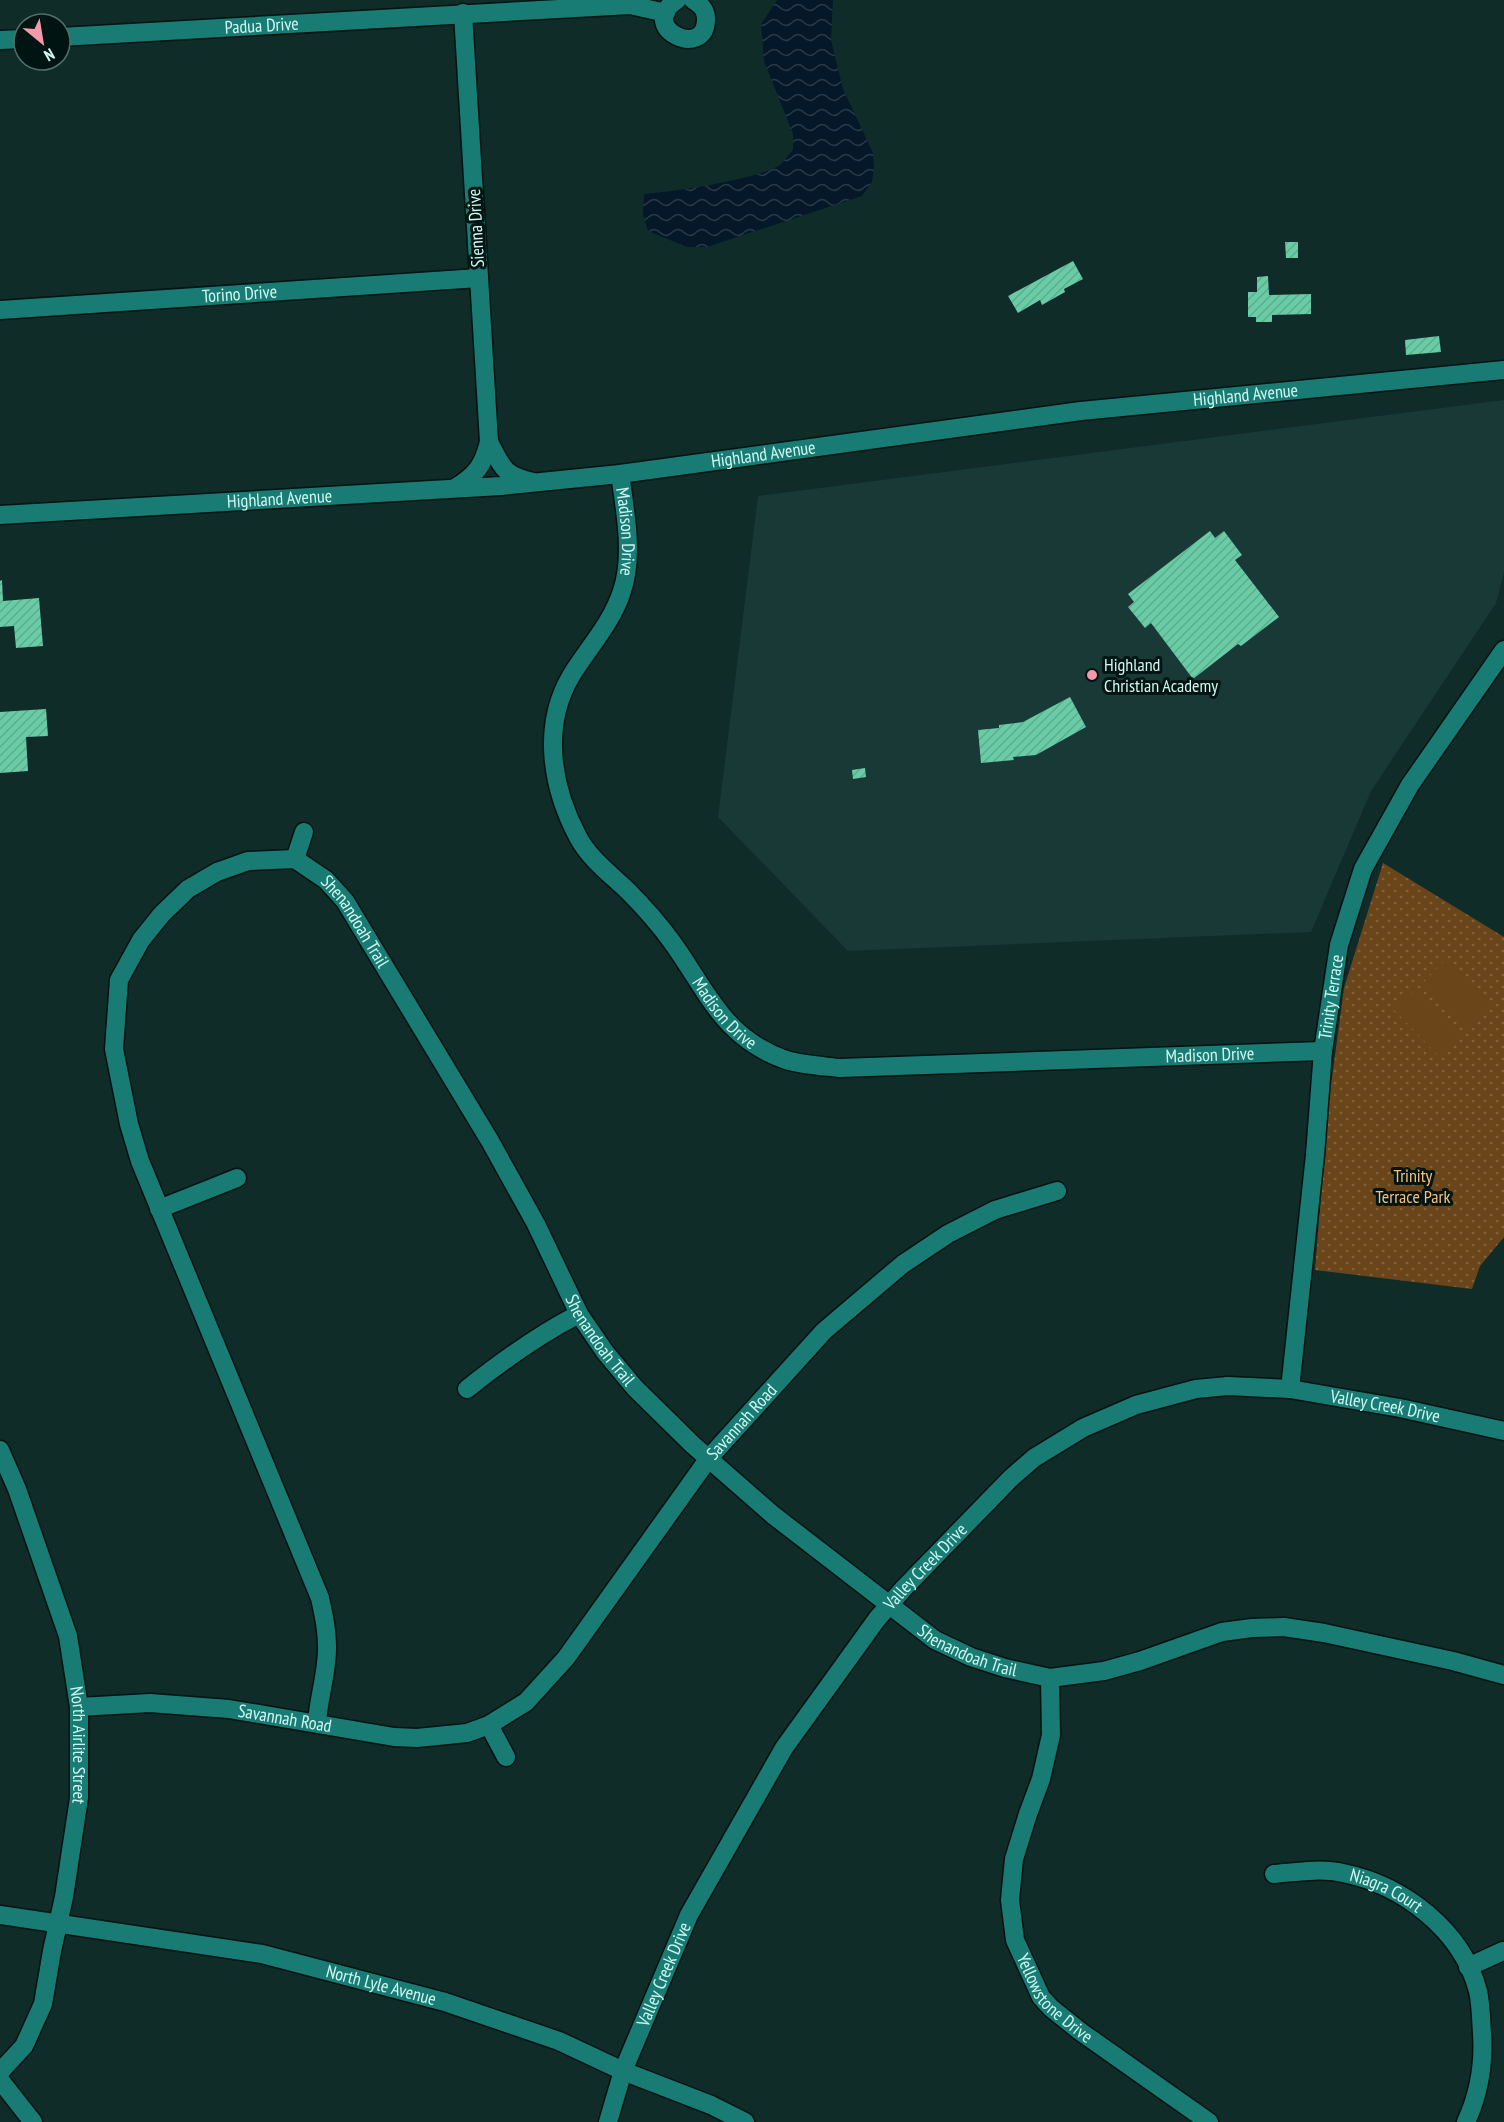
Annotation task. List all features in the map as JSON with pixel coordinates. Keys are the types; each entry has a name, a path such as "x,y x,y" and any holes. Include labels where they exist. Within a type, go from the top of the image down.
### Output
{"street":[{"path":"672,6 665,22 671,34 683,39 696,37 706,20 702,7 693,0"},
{"name":"Padua Drive","path":"72,36 463,13 630,5 672,6"},
{"name":"Sienna Drive","path":"463,13 489,442"},
{"name":"Torino Drive","path":"0,310 479,278"},
{"name":"Highland Avenue","path":"0,515 455,488 620,474 1081,411 1504,370"},
{"path":"489,442 506,471 514,477 533,482"},
{"path":"455,488 474,477 485,458 489,442"},
{"name":"Madison Drive","path":"620,474 627,519 625,578 616,607 570,679 559,707 553,766 556,783 579,840 590,855 630,893 669,938 714,1006 733,1030 753,1044 787,1060 840,1068 1323,1051"},
{"name":"Trinity Terrace","path":"1290,1389 1315,1155 1323,1051 1339,945 1364,869 1410,785 1504,651"},
{"path":"304,832 295,859 248,861 217,872 188,890 162,914 141,940 119,980 114,1049 118,1075 140,1161 321,1598 327,1643 317,1723"},
{"name":"Shenandoah Trail","path":"295,859 326,880 361,925 490,1141 536,1224 579,1314 605,1352 635,1388 773,1515 935,1640 970,1657 1050,1678 1104,1671 1140,1661 1221,1632 1284,1627 1324,1633 1431,1656 1504,1675"},
{"path":"159,1209 237,1178"},
{"name":"Savannah Road","path":"80,1707 150,1703 229,1710 394,1737 417,1738 467,1733 489,1725 526,1702 567,1658 709,1458 824,1331 903,1264 948,1234 995,1210 1057,1191"},
{"path":"467,1389 489,1371 562,1322 579,1314"},
{"name":"Valley Creek Drive","path":"608,2122 623,2071 689,1915 791,1739 889,1606 1034,1458 1083,1428 1136,1405 1196,1389 1228,1386 1290,1389 1400,1408 1504,1431"},
{"name":"North Airlite Street","path":"0,1450 17,1489 68,1636 80,1707 79,1798 64,1897 46,1989 39,2017 24,2046 0,2072"},
{"name":"Yellowstone Drive","path":"1050,1678 1051,1735 1041,1779 1014,1859 1010,1900 1015,1940 1041,1997 1051,2008 1081,2032 1209,2122"},
{"path":"489,1725 506,1757"},
{"name":"Niagra Court","path":"1274,1874 1341,1872 1372,1881 1405,1896 1433,1919 1452,1941 1468,1966 1478,1992 1483,2048 1475,2103 1466,2122"},
{"name":"North Lyle Avenue","path":"0,1915 225,1948 299,1963 445,2002 558,2041 623,2071 711,2105 745,2122"},
{"path":"1468,1966 1503,1951"},
{"path":"0,2080 33,2122"}],"shaded area":[{"name":"Highland Christian Academy","path":"1504,400 1504,572 1496,603 1371,791 1311,932 848,951 718,817 758,496"}],"green space":[{"name":"Trinity Terrace Park","path":"1383,863 1504,937 1504,1237 1480,1266 1472,1289 1315,1270 1328,1108 1344,988"},
{"path":"1444,961 1491,1008 1469,1030 1423,983"},
{"path":"1416,989 1462,1036 1440,1057 1394,1010"}],"water":[{"path":"777,0 833,0 831,40 843,89 873,153 872,182 862,196 707,247 687,247 648,231 643,214 644,194 694,188 755,175 781,164 793,150 793,134 764,61 761,24"}],"building":[{"path":"1285,242 1298,242 1298,258 1286,258"},
{"path":"1073,261 1083,279 1042,305 1040,300 1018,313 1008,296"},
{"path":"1268,276 1269,295 1311,294 1311,314 1272,315 1272,322 1256,322 1256,317 1248,317 1248,292 1257,292 1257,277"},
{"path":"1439,336 1441,352 1406,355 1405,340"},
{"path":"1210,531 1215,538 1224,531 1242,555 1235,560 1279,617 1241,646 1238,644 1193,679 1151,623 1145,628 1128,607 1134,602 1128,594"},
{"path":"2,580 3,601 39,598 43,646 16,648 14,626 0,627 0,581"},
{"path":"1070,697 1086,727 1036,755 981,763 978,730 1023,722"},
{"path":"46,709 48,736 26,737 28,771 0,773 0,712"},
{"path":"865,768 866,777 853,779 852,770"}],"place":[{"name":"Highland Christian Academy","path":"1092,675"}]}
